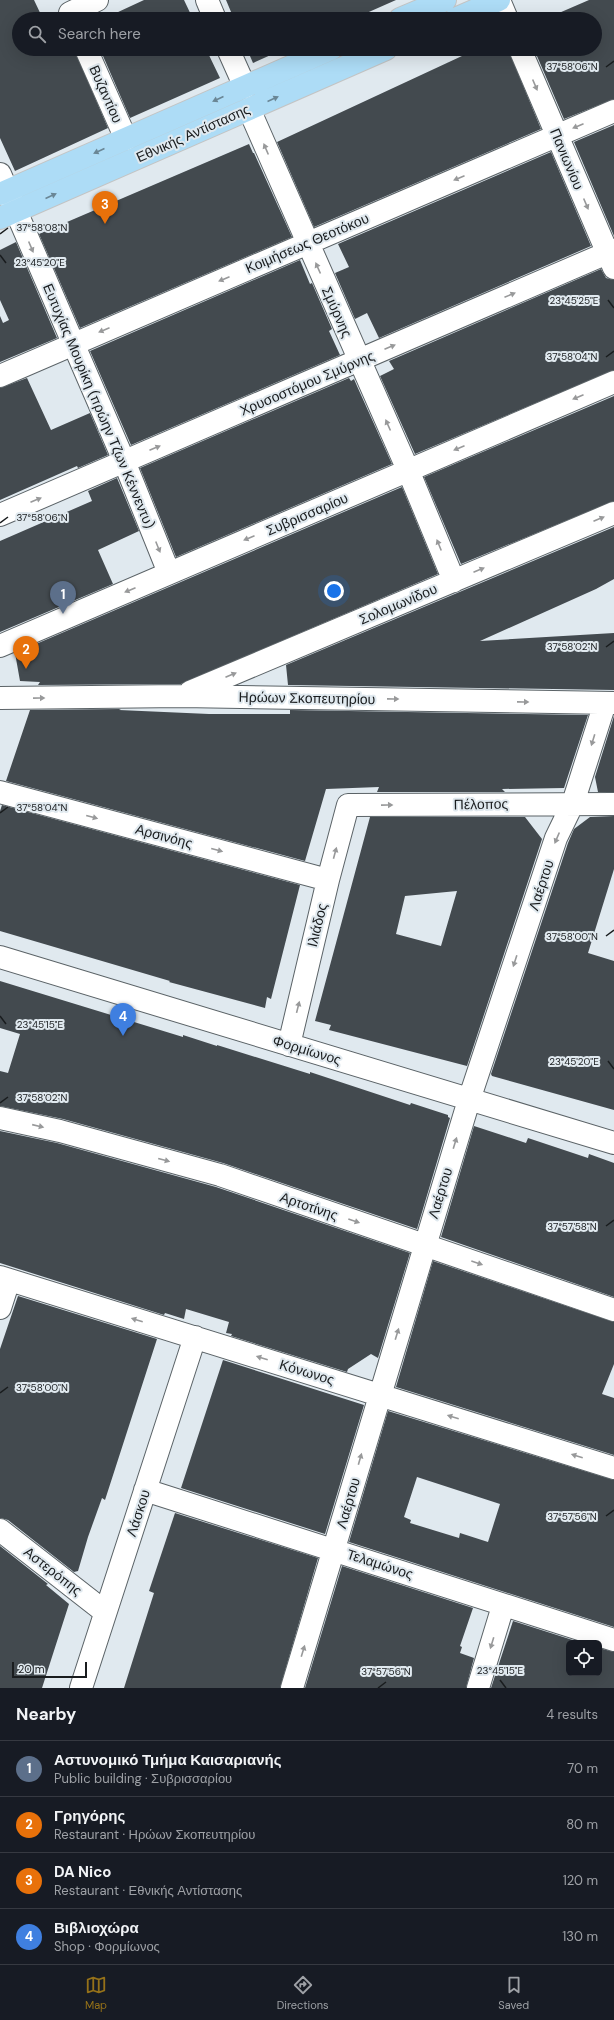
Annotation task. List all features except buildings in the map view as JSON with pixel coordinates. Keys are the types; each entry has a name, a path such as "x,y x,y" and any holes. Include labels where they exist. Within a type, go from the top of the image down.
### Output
{"main road":[{"path":"417,12 445,0"},
{"path":"471,12 499,0"},
{"name":"Εθνικής Αντίστασης","path":"2,187 126,139 315,56"},
{"name":"Εθνικής Αντίστασης","path":"8,215 370,56"}],"street":[{"path":"69,11 98,0"},
{"path":"207,0 212,12"},
{"path":"499,0 504,12"},
{"name":"Βυζαντίου","path":"89,56 126,139"},
{"path":"231,56 245,87"},
{"name":"Πανιωνίου","path":"523,56 612,257"},
{"name":"Σμύρνης","path":"249,109 408,470 454,581"},
{"name":"Κοιμήσεως Θεοτόκου","path":"0,376 614,111"},
{"name":"Ευτυχίας Μουρίκη (πρώην Τζων Κέννεντυ)","path":"2,187 8,215 73,344 124,461 169,573"},
{"name":"Χρυσοστόμου Σμύρνης","path":"0,515 359,360 612,257"},
{"name":"Συβρισσαρίου","path":"0,646 614,382"},
{"name":"Σολομωνίδου","path":"182,696 614,513"},
{"name":"Ηρώων Σκοπευτηρίου","path":"0,698 182,696 609,703"},
{"name":"Λαέρτου","path":"292,1688 424,1245 469,1100 556,838 573,803 609,703"},
{"name":"Αρσινόης","path":"0,792 328,880"},
{"name":"Πέλοπος","path":"348,805 614,804"},
{"name":"Ιλιάδος","path":"288,1045 328,880 348,805"},
{"name":"Φορμίωνος","path":"0,957 614,1143"},
{"name":"Αρτοτίνης","path":"0,1118 60,1131 220,1175 614,1310"},
{"path":"0,1308 5,1279"},
{"name":"Κόνωνος","path":"5,1279 614,1468"},
{"name":"Λάσκου","path":"81,1688 195,1338"},
{"name":"Τελαμώνος","path":"145,1490 334,1549 503,1606 614,1640"},
{"name":"Αστερόπης","path":"0,1530 106,1612"},
{"path":"478,1688 503,1606"}],"place":[{"name":"DA Nico","path":"105,224"},
{"name":"Αστυνομικό Τμήμα Καισαριανής","path":"63,614"},
{"name":"Γρηγόρης","path":"26,669"},
{"name":"Βιβλιοχώρα","path":"123,1036"}]}
